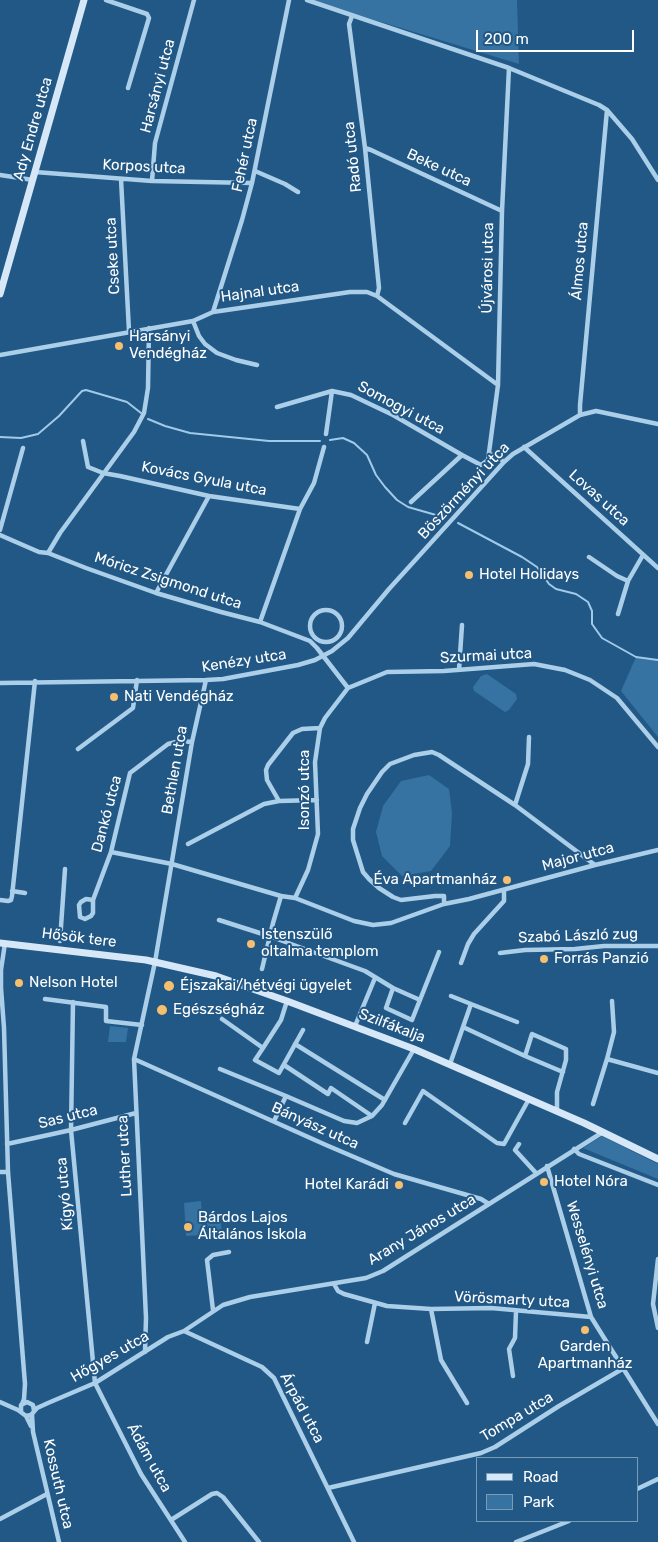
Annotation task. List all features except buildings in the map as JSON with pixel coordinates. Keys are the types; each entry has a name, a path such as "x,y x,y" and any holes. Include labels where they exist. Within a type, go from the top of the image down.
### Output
{"street":[{"name":"Ady Endre utca","path":"0,294 84,0"},
{"path":"106,0 147,14 149,18 128,88"},
{"name":"Harsányi utca","path":"152,181 155,143 194,0"},
{"name":"Fehér utca","path":"213,312 242,220 255,171 289,0"},
{"path":"307,0 509,68 599,105 607,110 632,139 658,180"},
{"name":"Radó utca","path":"352,16 349,24 365,148 379,288 377,296"},
{"name":"Újvárosi utca","path":"490,454 489,444 498,386 502,211 509,68"},
{"name":"Álmos utca","path":"580,415 607,110"},
{"name":"Beke utca","path":"365,148 502,211"},
{"path":"255,171 298,192"},
{"name":"Korpos utca","path":"35,172 152,181 252,183"},
{"path":"0,175 33,180"},
{"name":"Cseke utca","path":"121,178 129,331"},
{"name":"Hajnal utca","path":"0,355 193,321 213,312 350,292 367,292 377,296 498,386"},
{"path":"193,321 199,336 216,353 257,365"},
{"path":"48,553 60,533 134,432 144,413 148,388 149,328"},
{"path":"326,434 332,391"},
{"name":"Somogyi utca","path":"277,407 332,391 352,395 394,415 481,465 488,460 490,454"},
{"name":"Böszörményi utca","path":"324,656 340,646 348,638 389,589 504,462 524,446 580,415 596,412 658,424"},
{"path":"83,442 88,467 103,474"},
{"name":"Lovas utca","path":"524,446 658,568"},
{"path":"260,622 300,509 314,483 324,447"},
{"path":"0,530 23,448"},
{"path":"490,454 504,462"},
{"path":"411,502 462,455"},
{"name":"Kovács Gyula utca","path":"103,474 209,496 300,509"},
{"path":"156,593 209,496"},
{"name":"Móricz Zsigmond utca","path":"0,535 39,552 48,553 156,593 260,622 310,641 348,688"},
{"path":"618,614 628,581 643,555"},
{"path":"589,557 617,576 628,581"},
{"path":"326,610 334,612 341,620 341,633 332,641 325,642 318,640 314,636 311,626 316,614 326,610"},
{"path":"459,670 462,625"},
{"path":"310,641 314,636"},
{"name":"Kenézy utca","path":"0,683 222,679 298,665 324,656"},
{"name":"Szurmai utca","path":"348,688 387,672 459,670 534,664 565,670 590,680 617,698 658,747"},
{"path":"78,749 133,708 137,680"},
{"name":"Bethlen utca","path":"155,962 192,742 206,680"},
{"path":"0,900 10,900 12,890 35,681"},
{"name":"Isonzó utca","path":"296,898 308,870 316,842 318,826 315,762 320,728 325,718 348,688"},
{"path":"279,801 267,780 266,770 268,765 293,733 302,729 320,728"},
{"path":"515,805 528,764 529,737"},
{"name":"Dankó utca","path":"93,900 86,899 81,902 79,905 80,917 85,918 93,913 93,900 110,852 130,773 168,744 180,741 192,742"},
{"path":"444,904 444,896 402,900 393,897 379,888 363,872 353,840 353,829 367,794 382,772 390,764 414,755 432,752 439,755 515,805 595,865"},
{"path":"188,844 256,808 279,801 317,800"},
{"name":"Major utca","path":"172,864 281,896 296,898 372,925 391,923 444,904 658,850"},
{"path":"110,852 172,864"},
{"path":"60,941 65,870"},
{"path":"12,890 25,893"},
{"path":"461,964 468,944 474,934 504,901 504,890"},
{"path":"262,969 269,936 281,896"},
{"path":"219,920 365,971 393,988 420,1000"},
{"path":"3,943 0,970 4,1028 8,1172 25,1384 21,1412"},
{"name":"Hősök tere","path":"3,943 155,962"},
{"name":"Szabó László zug","path":"500,953 604,946 658,946"},
{"path":"393,988 386,1008 412,1020 439,952"},
{"name":"Szilfákalja","path":"155,962 210,974 414,1049 557,1111 658,1159"},
{"name":"Luther utca","path":"145,1352 145,1308 134,1059 155,962"},
{"path":"355,1026 375,978"},
{"path":"450,996 518,1022"},
{"path":"45,999 106,1007 106,1022 142,1025"},
{"path":"593,1104 614,1032 612,1000"},
{"path":"287,1001 281,1020 255,1060 279,1073 303,1030"},
{"name":"Kígyó utca","path":"72,1002 72,1130 95,1383"},
{"path":"450,1064 471,1004"},
{"path":"222,1019 263,1048"},
{"path":"463,1027 563,1072"},
{"path":"525,1056 532,1034 566,1049 566,1060 557,1092 557,1111"},
{"path":"295,1044 385,1100"},
{"path":"220,1069 344,1121 357,1124 372,1116 385,1100 414,1049"},
{"name":"Bányász utca","path":"134,1059 394,1174 480,1199 490,1204"},
{"path":"607,1059 658,1073"},
{"path":"284,1065 328,1094 332,1088 372,1116"},
{"path":"404,1123 422,1091 497,1143 504,1144 529,1099"},
{"path":"274,1121 286,1096"},
{"name":"Sas utca","path":"7,1144 72,1130 136,1113"},
{"name":"Arany János utca","path":"184,1331 212,1310 241,1299 366,1278 382,1271 603,1132"},
{"path":"519,1144 515,1150 536,1173"},
{"path":"574,1149 579,1154 658,1185"},
{"name":"Wesselényi utca","path":"547,1166 591,1317 656,1416 658,1424"},
{"path":"0,1172 8,1172"},
{"path":"212,1310 206,1262 213,1255 229,1252"},
{"path":"658,1259 653,1304 658,1328"},
{"name":"Vörösmarty utca","path":"334,1284 338,1291 344,1294 387,1306 431,1309 491,1308 591,1317"},
{"path":"366,1342 375,1303"},
{"path":"431,1309 441,1360 467,1403"},
{"path":"512,1376 509,1349 515,1338 516,1311"},
{"name":"Hőgyes utca","path":"33,1412 48,1403 95,1383 168,1337 184,1331"},
{"name":"Árpád utca","path":"184,1331 262,1367 270,1374 279,1386 354,1542"},
{"name":"Tompa utca","path":"328,1488 481,1453 495,1447 559,1406 624,1368"},
{"name":"Ádám utca","path":"95,1383 142,1474 185,1542"},
{"path":"0,1402 26,1416 33,1412 25,1384"},
{"path":"6,1405 31,1403"},
{"name":"Hőgyes utca","path":"31,1403 48,1403"},
{"name":"Kossuth utca","path":"33,1412 33,1432"},
{"name":"Kossuth utca","path":"26,1416 33,1432 59,1542"},
{"path":"638,1489 658,1479"},
{"path":"171,1520 216,1493 223,1497 259,1542"},
{"path":"0,1519 47,1494"},
{"path":"516,1542 567,1522"}],"green space":[{"path":"309,0 517,0 519,64"},
{"path":"636,657 658,660 658,737 621,691"},
{"path":"487,674 516,694 517,699 509,710 505,712 474,691 473,687 481,676"},
{"path":"429,775 449,789 452,813 450,846 431,871 402,876 382,856 376,832 383,806 401,781"},
{"path":"110,1026 128,1028 126,1042 108,1042"},
{"path":"602,1136 658,1164 658,1179 583,1148"},
{"path":"201,1201 203,1235 186,1236 184,1203"},
{"path":"220,1213 222,1235 208,1236 206,1214"}],"waterway":[{"path":"0,437 21,438 38,434 59,416 82,391 86,390 127,402 141,413"},
{"path":"148,419 190,433 269,441 320,441"},
{"path":"330,440 343,438 354,443 367,455 376,475 397,500 408,507 443,517"},
{"path":"458,523 537,567 549,584 556,589 576,594 588,602 592,611 592,624 602,638 636,657 658,660"}],"place":[{"name":"Harsányi Vendégház","path":"119,346"},
{"name":"Hotel Holidays","path":"469,575"},
{"name":"Nati Vendégház","path":"114,697"},
{"name":"Éva Apartmanház","path":"507,880"},
{"name":"Istenszülő oltalma templom","path":"251,944"},
{"name":"Forrás Panzió","path":"544,959"},
{"name":"Nelson Hotel","path":"19,983"},
{"name":"Éjszakai/hétvégi ügyelet","path":"169,986"},
{"name":"Egészségház","path":"162,1010"},
{"name":"Hotel Nóra","path":"544,1182"},
{"name":"Hotel Karádi","path":"399,1185"},
{"name":"Bárdos Lajos Általános Iskola","path":"188,1227"},
{"name":"Garden Apartmanház","path":"585,1330"}]}
